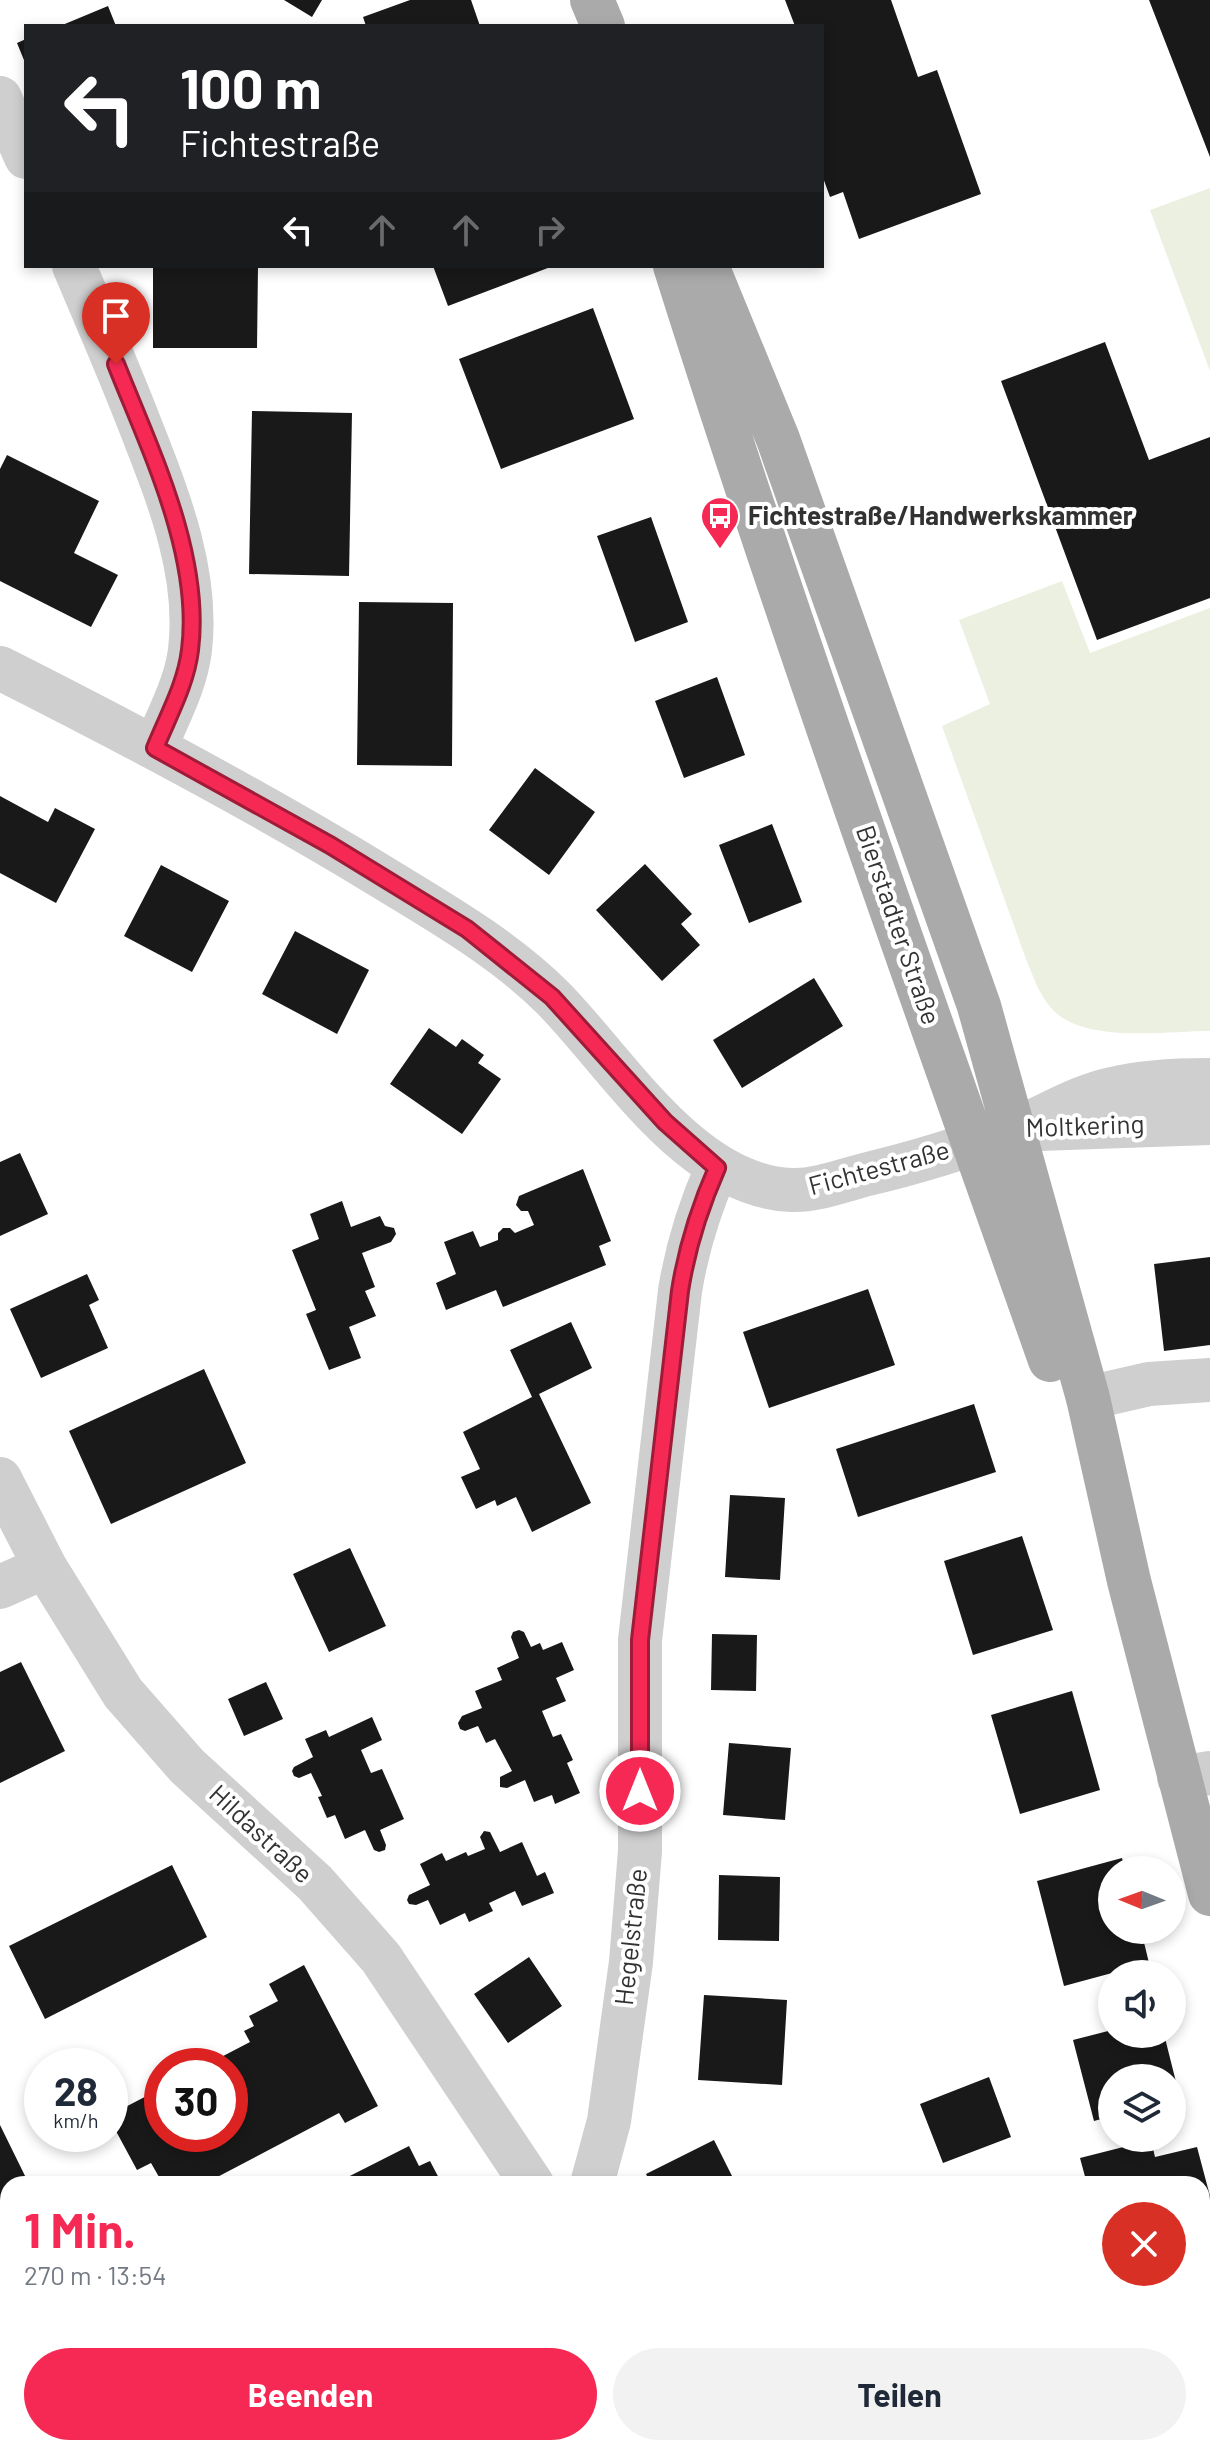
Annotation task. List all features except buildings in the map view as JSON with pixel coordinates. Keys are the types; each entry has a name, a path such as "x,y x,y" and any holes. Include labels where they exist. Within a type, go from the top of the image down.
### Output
{"main road":[{"path":"592,0 601,24"},
{"name":"Bierstadter Straße","path":"676,268 761,530 992,1136 1088,1398 1129,1581"},
{"name":"Bierstadter Straße","path":"708,268 778,439 979,1006 992,1136 1196,1789 1210,1894"}],"street":[{"path":"0,98 24,152"},
{"path":"75,268 165,489 189,576 190,650 181,688 155,748"},
{"name":"Fichtestraße","path":"0,668 155,748 330,845 467,929 552,997 665,1122 717,1168 743,1181 773,1189 797,1191 915,1162 992,1136"},
{"name":"Moltkering","path":"992,1136 1110,1089 1145,1083 1210,1080"},
{"name":"Moltkering","path":"992,1136 1210,1123"},
{"name":"Hegelstraße","path":"594,2176 609,2121 631,1962 640,1851 640,1640 680,1291 697,1213 717,1168"},
{"path":"1088,1398 1149,1384 1210,1380"},
{"name":"Hildastraße","path":"0,1479 45,1567 123,1693 187,1766 315,1883 381,1958 527,2176"},
{"path":"0,1587 45,1567"}],"green space":[{"path":"1210,188 1210,371 1150,210"},
{"path":"1062,581 1090,653 1210,608 1210,1031 1104,1031 1066,1020 1047,1004 1026,959 942,726 990,704 959,620"}],"place":[{"name":"Fichtestraße/Handwerkskammer","path":"720,550"}],"route":[{"path":"116,364 165,489 189,576 190,650 181,688 155,748 330,845 467,929 552,997 665,1122 717,1168 697,1213 680,1291 640,1640 640,1791"}]}
